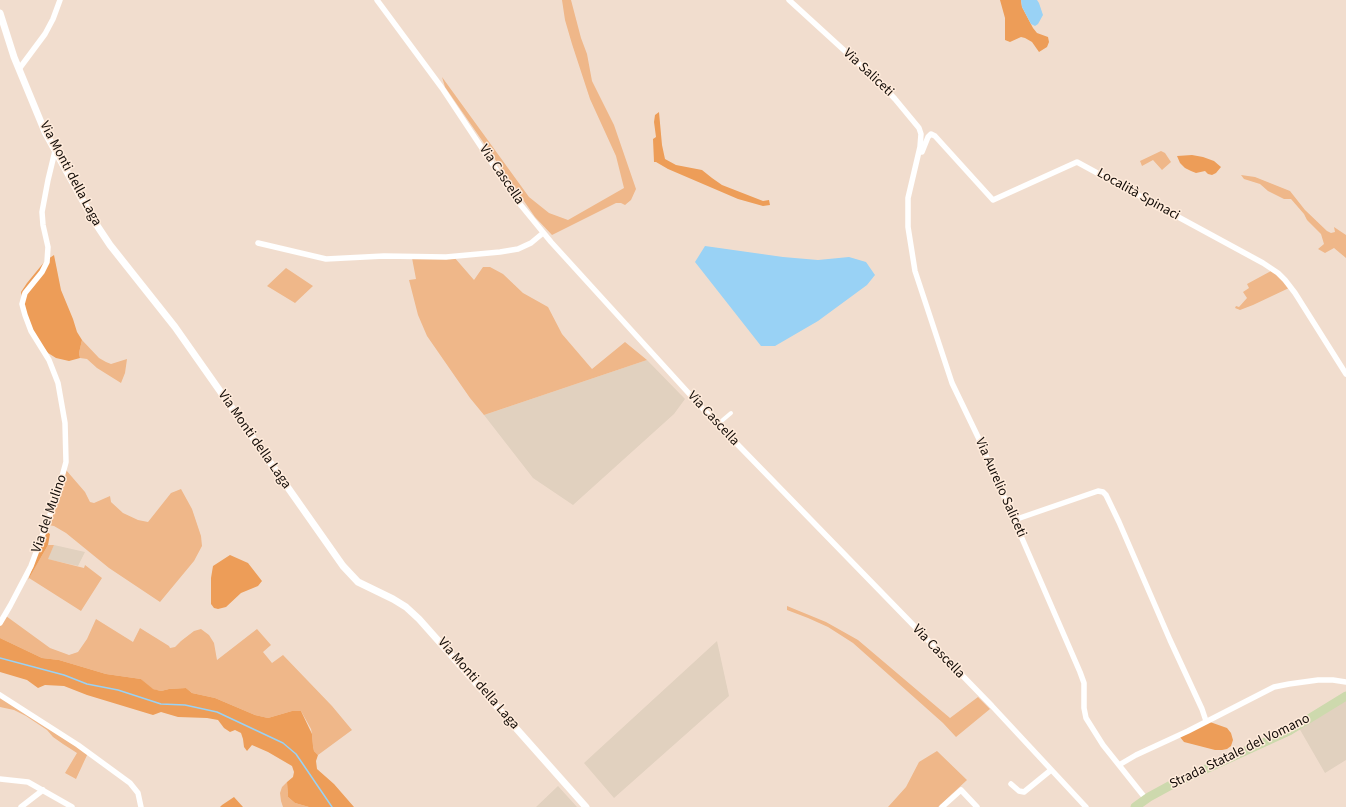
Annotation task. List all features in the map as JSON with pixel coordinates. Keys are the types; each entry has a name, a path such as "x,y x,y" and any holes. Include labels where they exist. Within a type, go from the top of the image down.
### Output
{"main road":[{"name":"Strada Statale del Vomano","path":"1135,807 1174,783 1289,731 1346,696"}],"street":[{"path":"19,69 45,34 53,19 60,0"},
{"name":"Via Cascella","path":"376,0 442,88 515,198 543,233 718,424 992,706 1086,807"},
{"name":"Via Saliceti","path":"790,0 881,84 908,114 919,128 921,134 920,154 917,159"},
{"name":"Via Monti della Laga","path":"0,13 19,69 55,151 84,205 104,236 175,327 345,569 358,582 390,597 406,607 419,619 586,807"},
{"name":"Località Spinaci","path":"917,159 930,134 935,136 993,200 1077,162 1263,263 1278,273 1296,293 1346,374"},
{"name":"Via del Mulino","path":"0,623 14,600 33,560 58,494 66,462 65,423 58,383 49,360 31,331 22,304 25,293 42,272 47,262 48,247 42,216 47,184 55,151"},
{"name":"Via Aurelio Saliceti","path":"917,159 907,206 908,227 915,271 952,383 978,437 1081,675 1084,684 1084,708 1086,718 1103,745 1146,799"},
{"path":"258,243 326,259 384,256 446,257 518,249 531,243 543,233"},
{"path":"718,424 731,413"},
{"path":"1014,520 1098,491 1103,492 1106,495 1206,721"},
{"path":"1119,765 1271,689 1280,686 1324,680 1346,682"},
{"path":"0,695 78,745 130,783 138,793 141,807"},
{"path":"1011,784 1019,792 1024,792 1051,770"},
{"path":"0,779 26,781 72,807"},
{"path":"21,807 43,790"},
{"path":"942,807 961,790 977,807"}],"shaded area":[{"path":"562,0 571,0 581,38 587,54 592,81 614,125 636,189 631,200 625,205 616,203 552,235 535,217 445,87 442,77 529,197 549,213 568,220 624,188 616,156 590,99 565,20"},
{"path":"1000,0 1021,0 1022,7 1033,28 1037,33 1048,37 1049,42 1047,47 1039,52 1032,42 1025,38 1021,37 1010,42 1005,40 1005,18"},
{"path":"659,112 662,145 665,159 676,165 702,170 722,185 763,201 769,200 770,205 763,206 738,199 654,162 653,139 656,137 654,122 655,115"},
{"path":"1161,151 1165,153 1171,162 1162,170 1153,160 1142,166 1140,161"},
{"path":"1192,155 1214,161 1221,167 1212,175 1205,171 1196,173 1191,171 1180,163 1177,156"},
{"path":"1241,175 1255,177 1290,191 1305,210 1327,231 1331,233 1335,232 1334,227 1346,235 1346,258 1334,248 1325,253 1318,249 1324,244 1321,234 1307,220 1304,214 1291,199 1284,199 1268,191 1260,184 1244,179"},
{"path":"54,255 61,290 77,332 82,340 79,353 80,358 69,361 56,358 48,353 35,337 26,315 21,292 45,261"},
{"path":"454,257 474,280 483,267 490,267 503,274 523,293 548,307 562,334 592,369 625,342 647,360 484,415 470,398 427,336 418,315 409,280 416,279 412,258"},
{"path":"286,268 313,286 295,303 267,286"},
{"path":"1271,271 1279,276 1289,288 1240,310 1235,308 1236,306 1239,307 1247,298 1243,292 1249,288 1247,284"},
{"path":"82,340 99,358 106,362 111,364 127,359 125,373 121,383 97,368 87,359 80,358 79,353"},
{"path":"647,360 685,399 674,414 573,505 533,478 484,415"},
{"path":"66,470 85,492 90,502 94,503 110,496 111,502 123,513 138,520 148,522 171,493 181,489 192,509 201,536 202,546 194,561 160,602 109,568 66,533 54,526 48,525"},
{"path":"46,531 50,534 48,545 28,580"},
{"path":"48,545 54,545 48,559 84,568 85,565 102,578 81,611 29,578"},
{"path":"54,545 85,552 78,566 47,559"},
{"path":"230,555 248,563 262,581 258,586 241,593 226,607 218,609 214,608 211,604 211,578 213,566"},
{"path":"787,606 826,622 858,640 950,718 978,697 990,709 956,737 943,723 853,643 828,627 787,610"},
{"path":"6,616 50,648 69,655 78,652 87,639 96,619 133,642 140,628 170,648 175,647 194,631 201,629 209,635 214,643 217,660 257,629 271,645 263,652 272,663 283,655 332,706 352,730 318,755 314,751 311,729 301,711 292,711 268,718 255,715 215,698 192,693 186,688 161,691 152,689 141,679 106,674 59,660 42,658 0,638 0,625"},
{"path":"0,638 42,658 59,660 106,674 141,679 153,689 161,691 186,688 192,693 215,698 255,715 268,718 292,711 301,711 312,734 314,751 318,755 316,761 317,769 334,784 354,807 309,807 295,803 288,797 287,782 293,777 294,772 292,766 268,752 252,745 247,751 244,747 241,733 235,730 230,732 224,728 218,720 178,717 161,712 153,715 87,695 64,686 45,685 38,688 27,680 0,672"},
{"path":"717,641 729,696 614,798 584,763"},
{"path":"0,695 88,753 76,779 65,773 77,753 26,716 14,710 0,707"},
{"path":"1346,699 1346,760 1325,773 1299,728"},
{"path":"1210,722 1227,728 1231,733 1233,740 1231,746 1227,749 1215,750 1184,742 1180,737"},
{"path":"937,751 967,780 938,807 888,807 906,787 919,762"},
{"path":"287,782 288,797 295,803 309,807 283,807 280,793 282,787"},
{"path":"558,786 577,807 536,807"},
{"path":"234,797 243,807 220,807 222,805"}],"water":[{"path":"1021,0 1037,0 1039,3 1043,15 1038,24 1035,26 1031,24 1022,7"},
{"path":"705,246 783,257 818,260 849,257 866,262 875,275 867,285 818,321 775,346 761,346 695,262"}],"waterway":[{"path":"0,658 64,675 87,684 118,690 161,704 185,705 217,712 283,743 296,754 332,807"}]}
